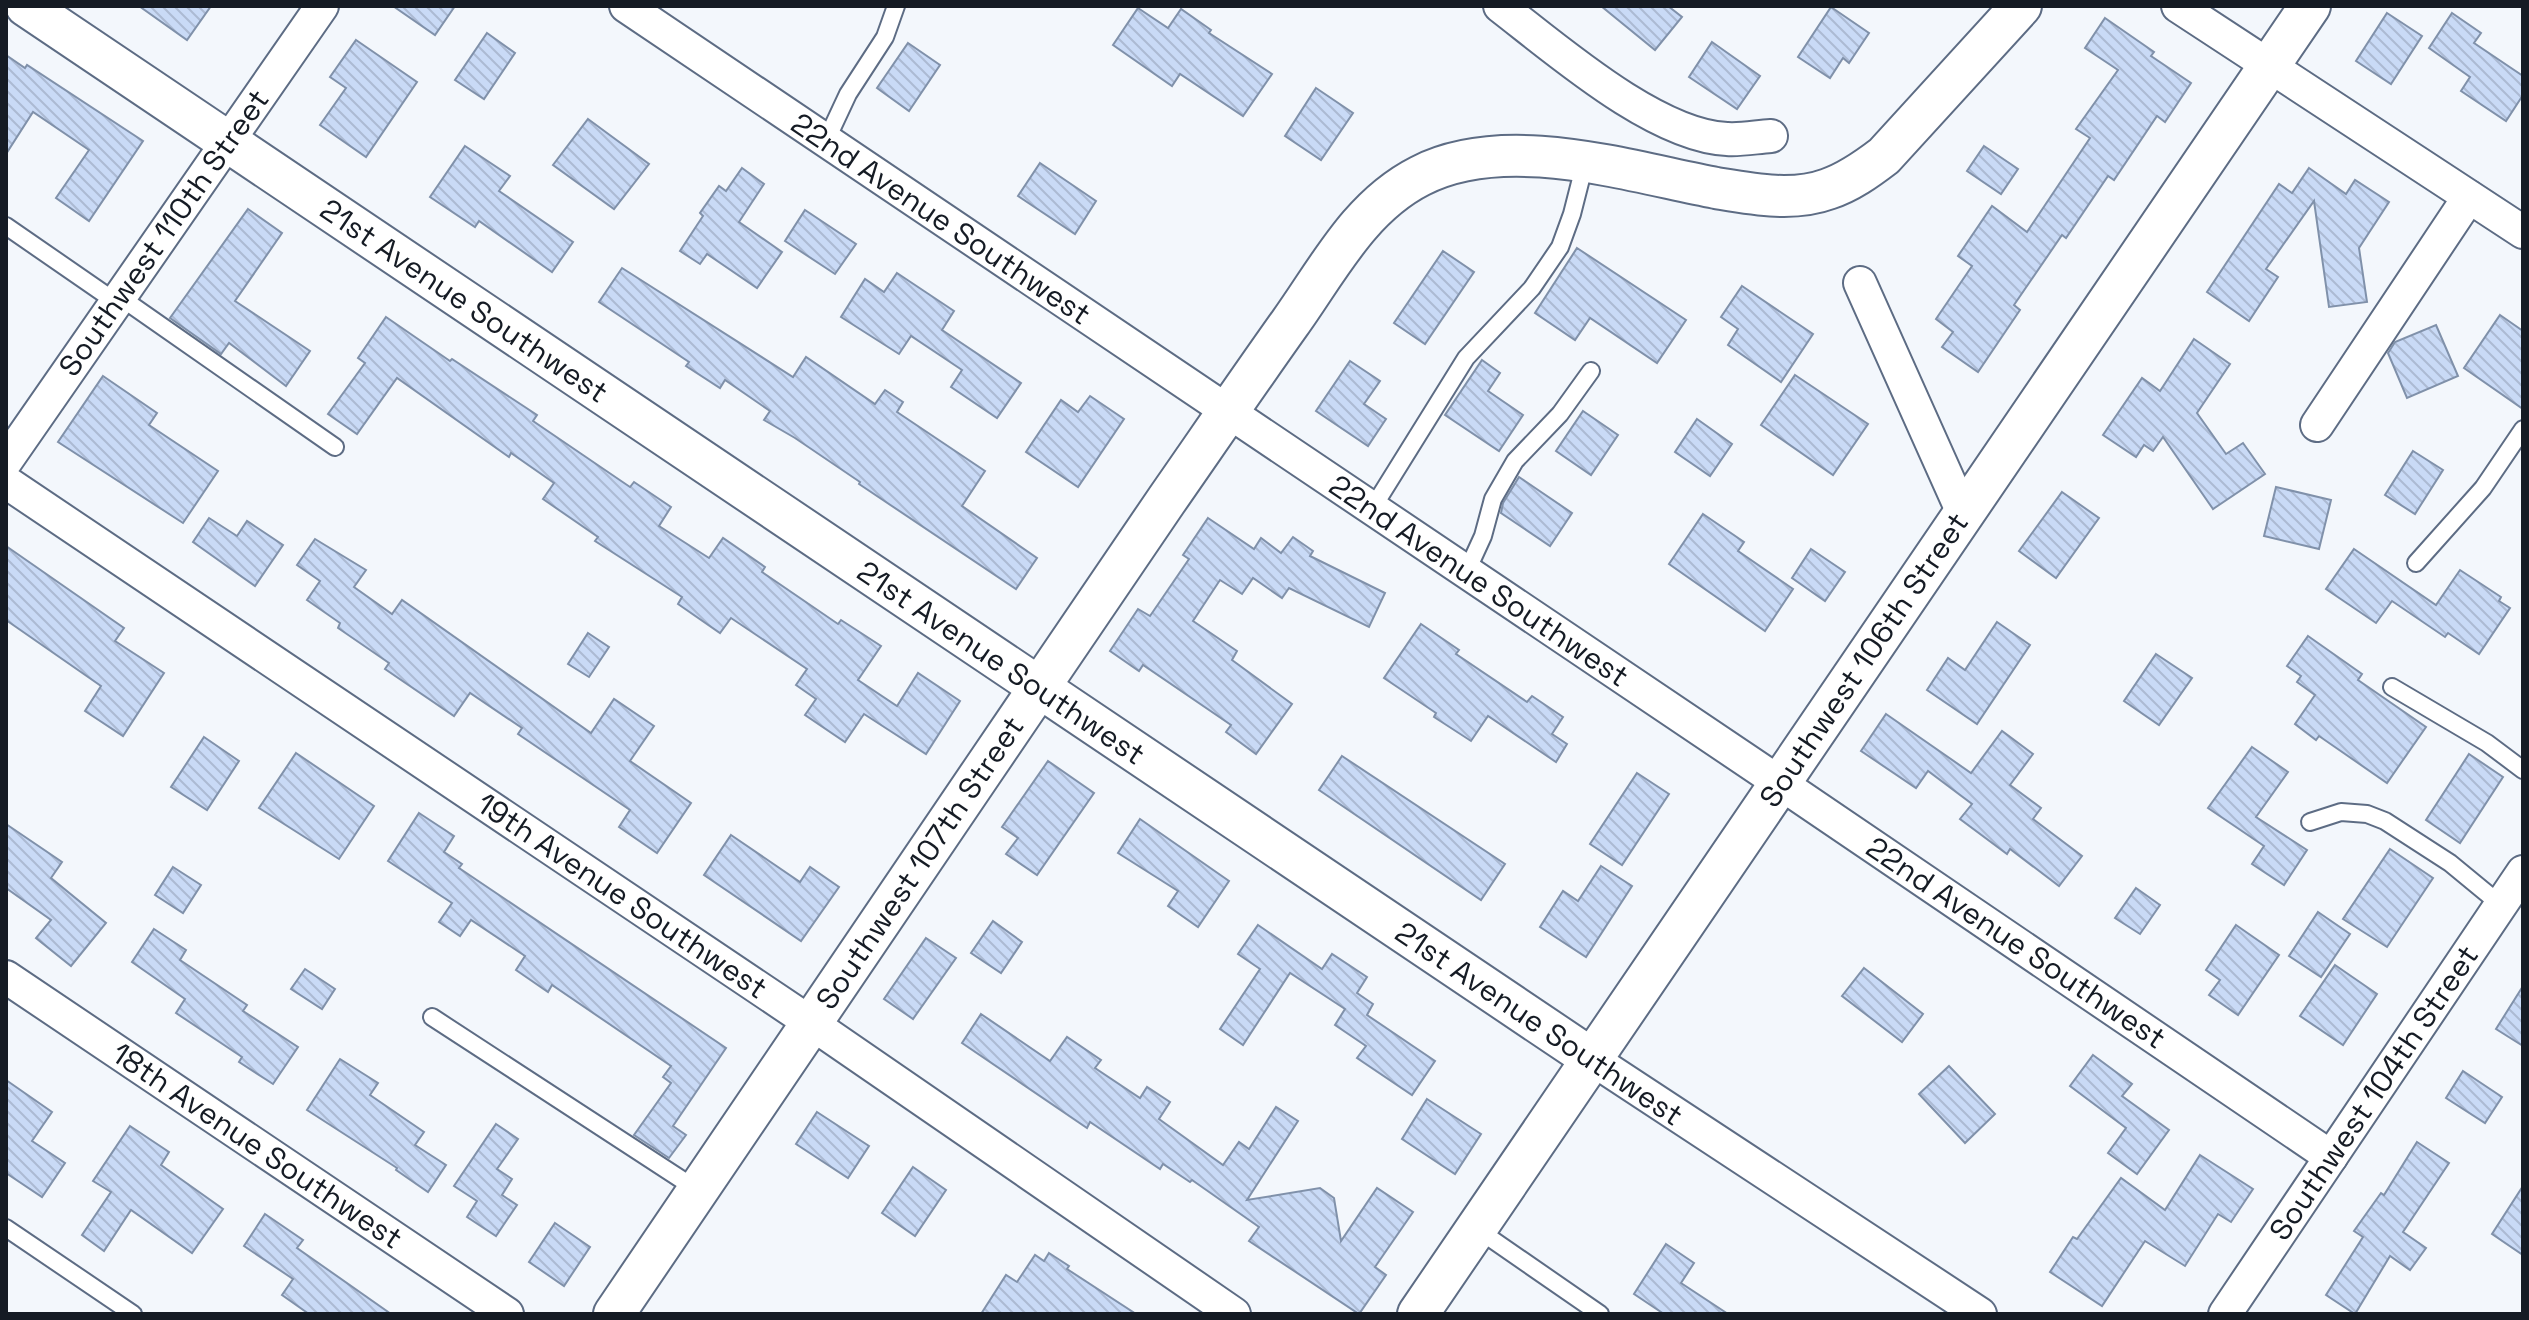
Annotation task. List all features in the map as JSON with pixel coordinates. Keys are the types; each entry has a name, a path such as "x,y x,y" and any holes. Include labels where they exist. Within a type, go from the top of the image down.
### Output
{"street":[{"name":"21st Avenue Southwest","path":"26,6 1039,689 1980,1314"},
{"name":"Southwest 110th Street","path":"6,461 322,6"},
{"name":"22nd Avenue Southwest","path":"626,6 2331,1157"},
{"path":"1500,6 1590,74 1652,114 1688,130 1725,139 1771,136"},
{"name":"Southwest 107th Street","path":"614,1314 1227,412 1348,238 1378,204 1418,177 1454,162 1502,156 1585,163 1745,193 1785,197 1824,191 1858,175 1884,156 2021,6"},
{"path":"2178,6 2523,232"},
{"name":"Southwest 106th Street","path":"1418,1314 2310,6"},
{"path":"2317,425 2469,197"},
{"path":"1860,283 1964,515"},
{"name":"19th Avenue Southwest","path":"6,482 811,1023 1234,1314"},
{"name":"Southwest 104th Street","path":"2225,1314 2523,872"},
{"name":"18th Avenue Southwest","path":"6,977 507,1314"}],"lane":[{"path":"826,141 848,94 885,37 896,6"},
{"path":"1372,509 1466,358 1532,288 1560,247 1585,163"},
{"path":"6,226 335,447"},
{"path":"1466,573 1483,536 1493,499 1515,461 1560,414 1591,371"},
{"path":"2416,563 2483,488 2523,429"},
{"path":"2392,687 2487,743 2523,770"},
{"path":"2310,822 2341,812 2367,814 2385,821 2450,863 2501,905"},
{"path":"432,1017 698,1190"},
{"path":"6,1228 133,1314"},
{"path":"1476,1228 1600,1314"}],"building":[{"path":"139,6 211,6 187,40"},
{"path":"393,6 455,6 435,35"},
{"path":"1601,6 1668,6 1682,17 1655,50"},
{"path":"1831,7 1869,33 1849,63 1843,58 1830,78 1798,57"},
{"path":"1138,8 1168,28 1181,9 1211,30 1209,33 1272,74 1243,116 1180,74 1172,86 1113,45"},
{"path":"2387,13 2422,36 2391,84 2356,61"},
{"path":"2452,13 2481,33 2474,43 2523,76 2523,95 2506,121 2461,91 2470,77 2429,48"},
{"path":"2105,18 2154,52 2151,56 2191,83 2165,122 2157,116 2114,180 2108,176 2066,238 2062,235 2014,305 2020,310 1978,372 1942,347 1953,332 1936,319 1972,266 1958,256 1992,206 2027,232 2090,138 2076,129 2118,70 2085,48"},
{"path":"487,33 515,53 484,99 455,80"},
{"path":"356,40 417,82 366,157 320,125 346,88 330,77"},
{"path":"1712,42 1760,76 1737,109 1689,77"},
{"path":"908,43 940,65 909,111 877,88"},
{"path":"6,55 25,68 27,65 143,141 89,221 56,198 89,150 33,112 6,154"},
{"path":"1316,88 1353,113 1321,160 1285,136"},
{"path":"588,119 649,164 614,209 553,165"},
{"path":"465,146 510,176 499,191 573,242 552,272 479,221 475,227 430,197"},
{"path":"1984,146 2018,169 2001,194 1967,171"},
{"path":"1040,163 1096,201 1075,234 1018,196"},
{"path":"742,168 764,184 739,222 782,252 757,288 707,254 700,264 680,251 703,216 700,213 719,186 726,191"},
{"path":"2309,168 2346,194 2355,180 2389,202 2359,248 2367,302 2329,307 2314,201 2266,269 2278,277 2249,321 2207,292 2279,184 2292,193"},
{"path":"248,209 282,233 235,301 310,351 286,386 229,343 221,354 170,318"},
{"path":"805,210 856,244 835,274 785,241"},
{"path":"1577,248 1686,320 1657,363 1590,318 1575,340 1535,313"},
{"path":"1443,251 1474,272 1425,344 1394,323"},
{"path":"622,268 793,377 806,357 875,404 885,390 903,402 897,412 985,471 962,506 1037,558 1016,589 764,420 770,411 725,380 720,388 686,366 689,362 599,302"},
{"path":"897,273 954,311 942,330 1021,383 997,418 951,387 962,370 911,336 899,354 841,317 865,279 884,292"},
{"path":"1742,286 1813,334 1781,382 1728,345 1738,329 1721,317"},
{"path":"2500,315 2523,331 2523,409 2464,368"},
{"path":"386,317 537,415 533,421 630,487 634,482 671,507 659,526 709,558 723,538 765,567 762,572 838,624 841,620 881,646 858,680 897,706 918,673 960,701 926,754 864,714 845,742 805,715 816,699 796,685 807,669 731,618 720,633 678,604 682,597 595,541 598,537 543,499 554,483 511,453 509,457 397,378 357,434 328,414 365,363 358,358"},
{"path":"2436,325 2458,376 2407,398 2388,353 2395,342"},
{"path":"2194,339 2230,364 2197,413 2226,454 2243,443 2265,474 2213,509 2163,437 2153,451 2144,445 2136,457 2103,435 2142,378 2160,391"},
{"path":"1482,360 1500,373 1488,391 1523,415 1499,451 1445,415"},
{"path":"1350,361 1380,381 1364,404 1386,419 1368,446 1316,411"},
{"path":"1795,375 1868,424 1833,475 1761,425"},
{"path":"103,376 157,413 149,425 218,471 183,523 58,442"},
{"path":"1090,396 1124,419 1078,487 1026,452 1061,400 1078,412"},
{"path":"1583,411 1618,435 1591,475 1556,451"},
{"path":"1697,419 1732,444 1710,476 1675,452"},
{"path":"2413,451 2443,470 2415,514 2385,495"},
{"path":"1519,477 1572,513 1550,546 1501,513 1503,503"},
{"path":"2276,487 2331,500 2319,549 2264,536"},
{"path":"2062,492 2099,518 2056,578 2019,551"},
{"path":"1703,514 1744,542 1738,551 1793,589 1765,631 1669,564"},
{"path":"209,518 237,536 247,521 283,545 255,586 193,542"},
{"path":"1208,518 1254,549 1261,538 1281,553 1293,537 1313,551 1310,556 1385,593 1369,627 1289,588 1282,598 1253,578 1242,594 1220,580 1193,621 1237,651 1232,660 1292,704 1256,754 1226,732 1231,725 1143,665 1139,671 1110,651 1138,609 1150,616 1189,559 1183,555"},
{"path":"315,539 366,570 354,587 392,614 402,600 591,733 614,699 654,726 630,761 691,803 657,853 619,827 630,810 518,734 522,728 470,693 454,716 385,669 389,663 338,628 340,623 307,600 320,581 297,565"},
{"path":"6,546 124,628 115,641 164,673 123,736 85,711 101,686 6,620"},
{"path":"1811,549 1845,572 1825,601 1792,578"},
{"path":"2354,549 2436,605 2460,570 2501,597 2499,601 2510,608 2479,654 2448,633 2445,637 2392,601 2376,623 2326,589"},
{"path":"1997,622 2030,645 1977,724 1927,690 1948,658 1965,670"},
{"path":"1421,624 1459,650 1456,654 1527,702 1532,696 1563,717 1552,734 1567,744 1556,762 1488,716 1471,741 1384,678"},
{"path":"588,633 609,647 589,677 568,664"},
{"path":"2308,636 2362,674 2358,680 2426,727 2387,783 2319,736 2316,740 2295,724 2315,695 2297,682 2301,676 2287,666"},
{"path":"2156,654 2192,678 2159,725 2124,701"},
{"path":"1886,714 1971,773 2002,731 2033,754 2010,785 2041,808 2033,819 2082,856 2059,886 2010,849 2007,854 1960,819 1972,804 1928,771 1916,788 1861,751"},
{"path":"204,737 239,761 207,810 171,787"},
{"path":"2252,747 2288,772 2256,817 2307,850 2284,885 2252,864 2264,846 2208,808"},
{"path":"296,753 374,806 339,859 259,808"},
{"path":"2469,754 2503,777 2460,843 2426,820"},
{"path":"1342,756 1505,864 1481,900 1319,790"},
{"path":"1048,761 1094,793 1037,875 1006,854 1018,838 1002,827"},
{"path":"1637,773 1669,794 1622,865 1590,844"},
{"path":"419,813 454,836 444,852 462,864 459,868 726,1048 673,1126 686,1135 669,1158 634,1135 671,1083 663,1077 671,1066 552,985 548,992 516,970 525,956 471,920 460,936 439,922 452,903 388,861"},
{"path":"1140,819 1229,881 1198,927 1168,906 1178,891 1118,853"},
{"path":"6,824 62,862 51,878 106,923 71,966 36,938 51,920 6,888"},
{"path":"731,835 800,882 810,867 839,887 801,941 704,875"},
{"path":"2390,849 2433,878 2387,947 2343,919"},
{"path":"1601,866 1632,886 1586,957 1540,927 1563,891 1578,901"},
{"path":"173,867 201,885 183,913 155,895"},
{"path":"2136,888 2160,905 2140,934 2115,918"},
{"path":"2318,912 2350,934 2321,977 2289,956"},
{"path":"993,921 1022,942 1001,973 971,953"},
{"path":"1258,925 1322,969 1332,954 1367,977 1357,993 1373,1004 1367,1015 1435,1061 1412,1095 1357,1058 1366,1046 1335,1025 1345,1009 1290,973 1243,1045 1220,1029 1260,969 1238,954"},
{"path":"2236,925 2279,955 2238,1015 2209,995 2220,980 2206,970"},
{"path":"154,929 186,950 180,960 247,1005 243,1011 298,1047 273,1084 239,1062 242,1057 176,1013 185,999 132,962"},
{"path":"926,938 956,958 913,1019 884,999"},
{"path":"2335,965 2377,994 2343,1045 2300,1016"},
{"path":"1864,968 1923,1014 1902,1042 1842,996"},
{"path":"305,969 335,989 322,1009 291,989"},
{"path":"2523,986 2523,1046 2496,1029"},
{"path":"981,1014 1050,1061 1067,1037 1101,1060 1095,1068 1140,1098 1147,1087 1170,1102 1159,1119 1223,1165 1239,1142 1249,1149 1276,1107 1298,1121 1247,1200 1320,1188 1334,1198 1341,1241 1377,1188 1413,1212 1375,1267 1386,1275 1359,1314 1249,1241 1259,1227 1192,1180 1190,1182 1163,1164 1160,1169 1090,1122 1087,1128 962,1043"},
{"path":"2093,1055 2132,1084 2122,1096 2169,1130 2137,1174 2108,1153 2126,1128 2070,1086"},
{"path":"340,1059 378,1083 370,1095 424,1132 415,1145 446,1165 428,1192 397,1168 307,1110"},
{"path":"1949,1066 1995,1114 1965,1143 1919,1094"},
{"path":"2463,1071 2502,1097 2485,1123 2446,1098"},
{"path":"6,1080 52,1112 32,1141 65,1163 42,1197 6,1173"},
{"path":"1427,1099 1481,1134 1455,1174 1402,1139"},
{"path":"817,1112 869,1146 848,1178 796,1144"},
{"path":"496,1124 518,1139 497,1169 512,1179 502,1195 517,1205 496,1236 467,1217 477,1201 454,1186"},
{"path":"130,1126 169,1152 161,1165 223,1209 192,1253 131,1210 104,1251 82,1235 111,1192 93,1181"},
{"path":"2417,1142 2449,1163 2403,1232 2426,1248 2410,1270 2390,1256 2355,1314 2326,1295 2363,1237 2354,1231 2381,1193 2384,1195"},
{"path":"2200,1155 2253,1189 2231,1222 2218,1214 2185,1266 2145,1241 2102,1306 2050,1272 2073,1237 2077,1239 2121,1178 2165,1210"},
{"path":"913,1167 946,1190 915,1236 882,1213"},
{"path":"2523,1186 2523,1255 2492,1234"},
{"path":"265,1214 303,1240 297,1248 391,1314 309,1314 282,1295 293,1279 244,1246"},
{"path":"555,1223 590,1247 564,1286 529,1262"},
{"path":"1666,1244 1694,1263 1681,1283 1728,1314 1664,1314 1634,1294"},
{"path":"1049,1253 1069,1266 1067,1269 1136,1314 981,1314 1006,1275 1017,1282 1035,1255 1044,1261"}]}
